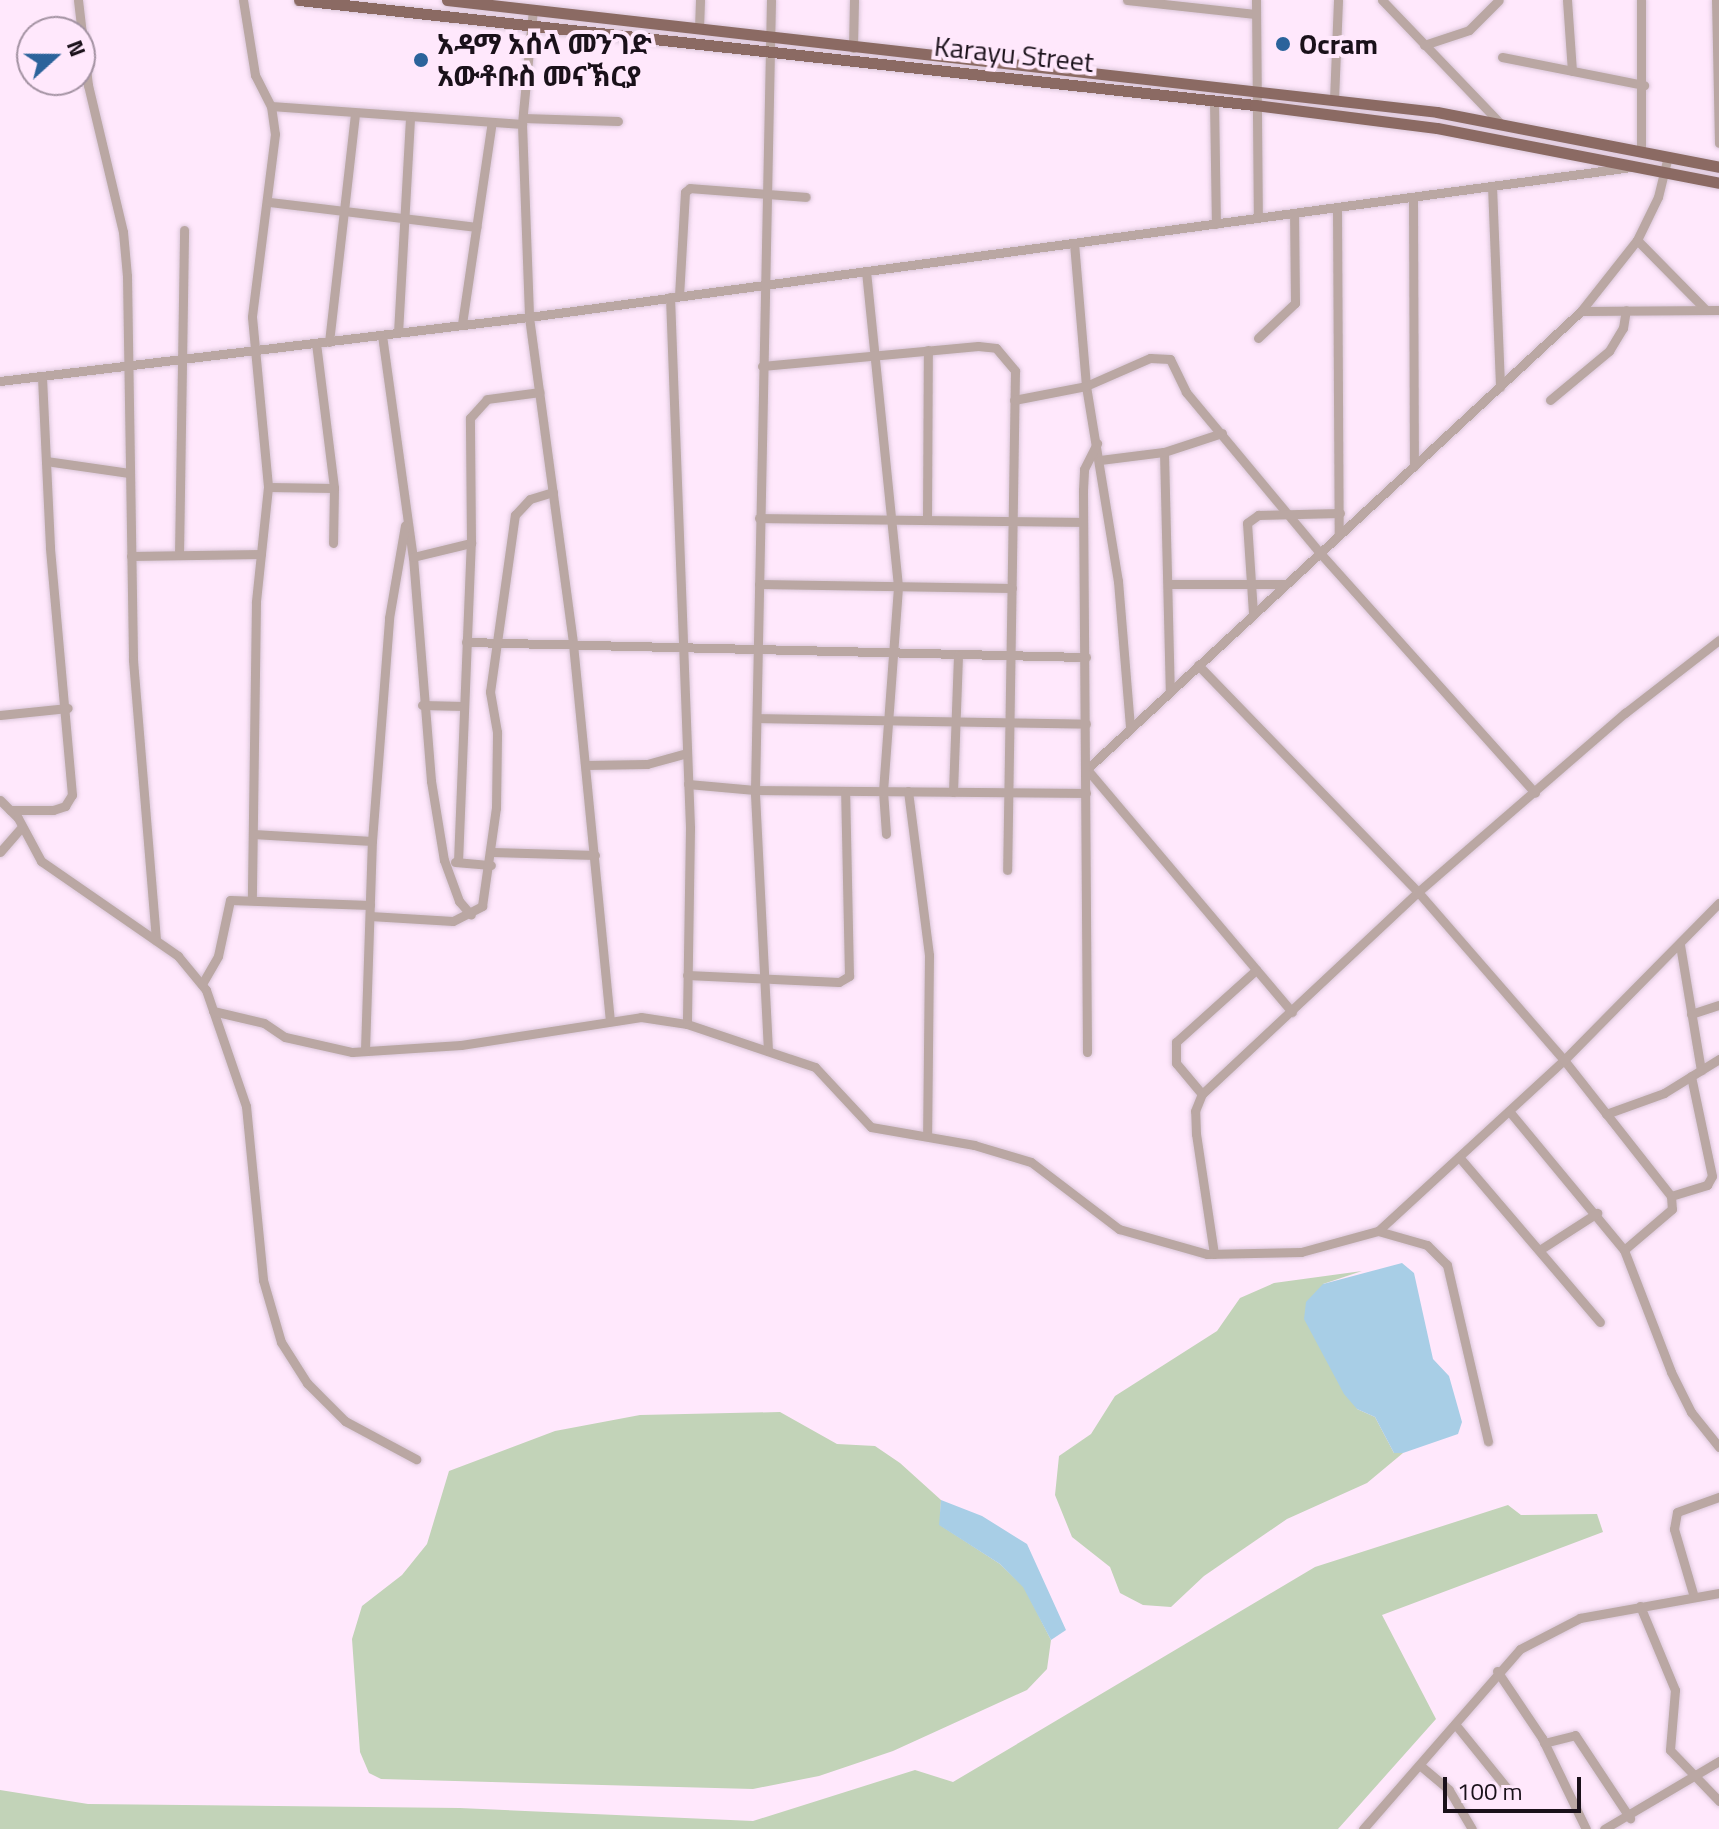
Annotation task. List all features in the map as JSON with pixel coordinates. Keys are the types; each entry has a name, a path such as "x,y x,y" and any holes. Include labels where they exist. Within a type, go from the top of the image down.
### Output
{"main road":[{"name":"Karayu Street","path":"299,0 1214,100 1437,128 1719,183"},
{"name":"Karayu Street","path":"447,0 533,9 565,6 699,29 853,48 1334,100 1501,124 1719,167"}],"street":[{"path":"78,0 88,85 123,232 133,660 156,940"},
{"path":"243,0 255,75 271,106 275,134 270,202 256,271 251,350 268,487 256,602 252,899"},
{"path":"699,29 700,0"},
{"path":"768,1051 755,790 771,0"},
{"path":"853,48 854,0"},
{"path":"1127,0 1197,4 1255,14"},
{"path":"1256,0 1258,218"},
{"path":"1334,100 1338,0"},
{"path":"1382,0 1501,124"},
{"path":"1424,45 1469,30 1499,0"},
{"path":"1567,0 1572,71"},
{"path":"1641,0 1644,85 1641,151"},
{"path":"1716,0 1719,143"},
{"path":"533,9 522,121 529,317 573,644 610,1020"},
{"path":"1502,57 1644,85"},
{"path":"1214,100 1216,224"},
{"path":"271,106 410,120 618,121"},
{"path":"329,342 355,115"},
{"path":"398,333 410,120"},
{"path":"462,324 492,122"},
{"path":"1087,769 1581,311 1637,240 1667,171 1668,156"},
{"path":"0,381 529,317 1640,166"},
{"path":"1492,186 1500,387"},
{"path":"687,1024 688,784 674,297 685,192 694,187 806,197"},
{"path":"1413,197 1414,466"},
{"path":"270,202 476,227"},
{"path":"1337,207 1339,535"},
{"path":"1258,338 1295,303 1294,213"},
{"path":"179,555 186,296 179,267 184,230"},
{"path":"1637,240 1705,309"},
{"path":"1074,243 1086,386 1118,581 1130,728"},
{"path":"866,271 878,354 898,587 883,791 886,834"},
{"path":"1550,400 1609,351 1623,328 1626,310"},
{"path":"1581,311 1719,310"},
{"path":"382,335 413,557 422,705 444,860 459,901 471,915"},
{"path":"316,343 334,488 333,543"},
{"path":"762,366 928,350 996,348 1015,371 1007,870"},
{"path":"927,520 928,350"},
{"path":"1014,400 1086,386 1150,358 1170,359 1178,381 1320,553 1535,793"},
{"path":"10,810 53,810 65,806 72,795 42,376"},
{"path":"458,862 471,543 470,418 487,399 540,392"},
{"path":"1100,460 1164,452 1222,433"},
{"path":"1087,1052 1083,522 1084,469 1097,443"},
{"path":"1164,452 1170,691"},
{"path":"46,461 129,473"},
{"path":"268,487 334,488"},
{"path":"202,984 218,956 230,900 252,899 370,911 429,922 471,915 482,906 491,865 497,732 490,692 515,515 530,499 553,492"},
{"path":"365,1050 372,841 389,618 407,513"},
{"path":"1253,613 1247,523 1258,515 1340,513"},
{"path":"759,518 1083,522"},
{"path":"413,557 471,543"},
{"path":"131,556 261,554"},
{"path":"759,584 1012,588"},
{"path":"1169,584 1250,587 1286,584"},
{"path":"1214,1254 1196,1134 1195,1111 1202,1094 1418,892 1625,713 1719,640"},
{"path":"466,642 1086,657"},
{"path":"953,792 958,655"},
{"path":"1198,665 1418,892 1564,1060 1671,1196 1672,1209 1624,1250"},
{"path":"422,705 464,706"},
{"path":"0,715 68,708"},
{"path":"757,718 1011,726 1086,724"},
{"path":"586,765 647,764 687,753"},
{"path":"1087,769 1292,1012"},
{"path":"688,784 755,790 1086,793"},
{"path":"687,975 839,982 849,976 845,791"},
{"path":"908,791 929,955 927,1136"},
{"path":"0,800 22,827 41,861 60,877 156,940 202,984 246,1106 263,1280 281,1342 307,1383 345,1421 416,1459"},
{"path":"0,852 22,827"},
{"path":"253,834 372,841"},
{"path":"492,852 595,855"},
{"path":"444,860 491,865"},
{"path":"213,1011 264,1023 296,1040 352,1052 461,1045 641,1017 687,1024 815,1067 871,1127 927,1136 1031,1162 1119,1229 1214,1254 1301,1252 1378,1231 1564,1060 1719,903"},
{"path":"1680,945 1701,1070"},
{"path":"1202,1094 1176,1063 1176,1042 1256,970"},
{"path":"1691,1014 1719,1005"},
{"path":"1606,1114 1643,1102 1718,1063"},
{"path":"1671,1196 1707,1185 1712,1176 1691,1076"},
{"path":"1509,1111 1597,1213 1624,1250 1671,1372 1691,1412 1719,1447"},
{"path":"1459,1157 1541,1249 1600,1322"},
{"path":"1541,1249 1597,1213"},
{"path":"1378,1231 1427,1245 1447,1265 1488,1441"},
{"path":"1694,1597 1674,1529 1677,1512 1718,1493"},
{"path":"1363,1829 1422,1767 1497,1671 1547,1631 1580,1618 1719,1593"},
{"path":"1640,1606 1675,1690 1670,1750 1719,1801"},
{"path":"1497,1671 1544,1743 1586,1829"},
{"path":"1455,1724 1510,1792"},
{"path":"1544,1743 1575,1735 1630,1818"},
{"path":"1604,1829 1630,1818 1693,1774 1719,1761"},
{"path":"1422,1767 1449,1790 1472,1829"}],"green space":[{"path":"1362,1271 1323,1284 1357,1409 1375,1417 1394,1453 1403,1453 1367,1483 1287,1519 1204,1576 1171,1607 1143,1605 1120,1593 1110,1567 1072,1537 1055,1495 1059,1456 1091,1434 1115,1396 1217,1331 1240,1298 1274,1283"},
{"path":"780,1412 837,1444 875,1446 900,1463 941,1500 940,1525 1000,1564 1024,1587 1051,1640 1047,1669 1027,1690 893,1751 819,1776 753,1789 381,1779 369,1773 360,1752 352,1639 362,1606 402,1575 427,1544 449,1471 555,1431 640,1415"},
{"path":"1508,1505 1521,1515 1597,1514 1603,1532 1382,1615 1436,1719 1338,1829 0,1829 0,1790 88,1804 460,1808 753,1821 915,1770 953,1782 1315,1567"}],"water":[{"path":"1402,1263 1414,1273 1433,1359 1449,1376 1462,1422 1458,1434 1403,1453 1394,1453 1375,1417 1357,1409 1344,1394 1304,1319 1306,1302 1323,1284"},
{"path":"941,1500 982,1516 1027,1544 1066,1630 1051,1640 1023,1587 1000,1564 939,1525"}],"place":[{"name":"Ocram","path":"1283,44"},
{"name":"አዳማ አሰላ መንገድ አውቶቡስ መናኽርያ","path":"421,60"}]}
